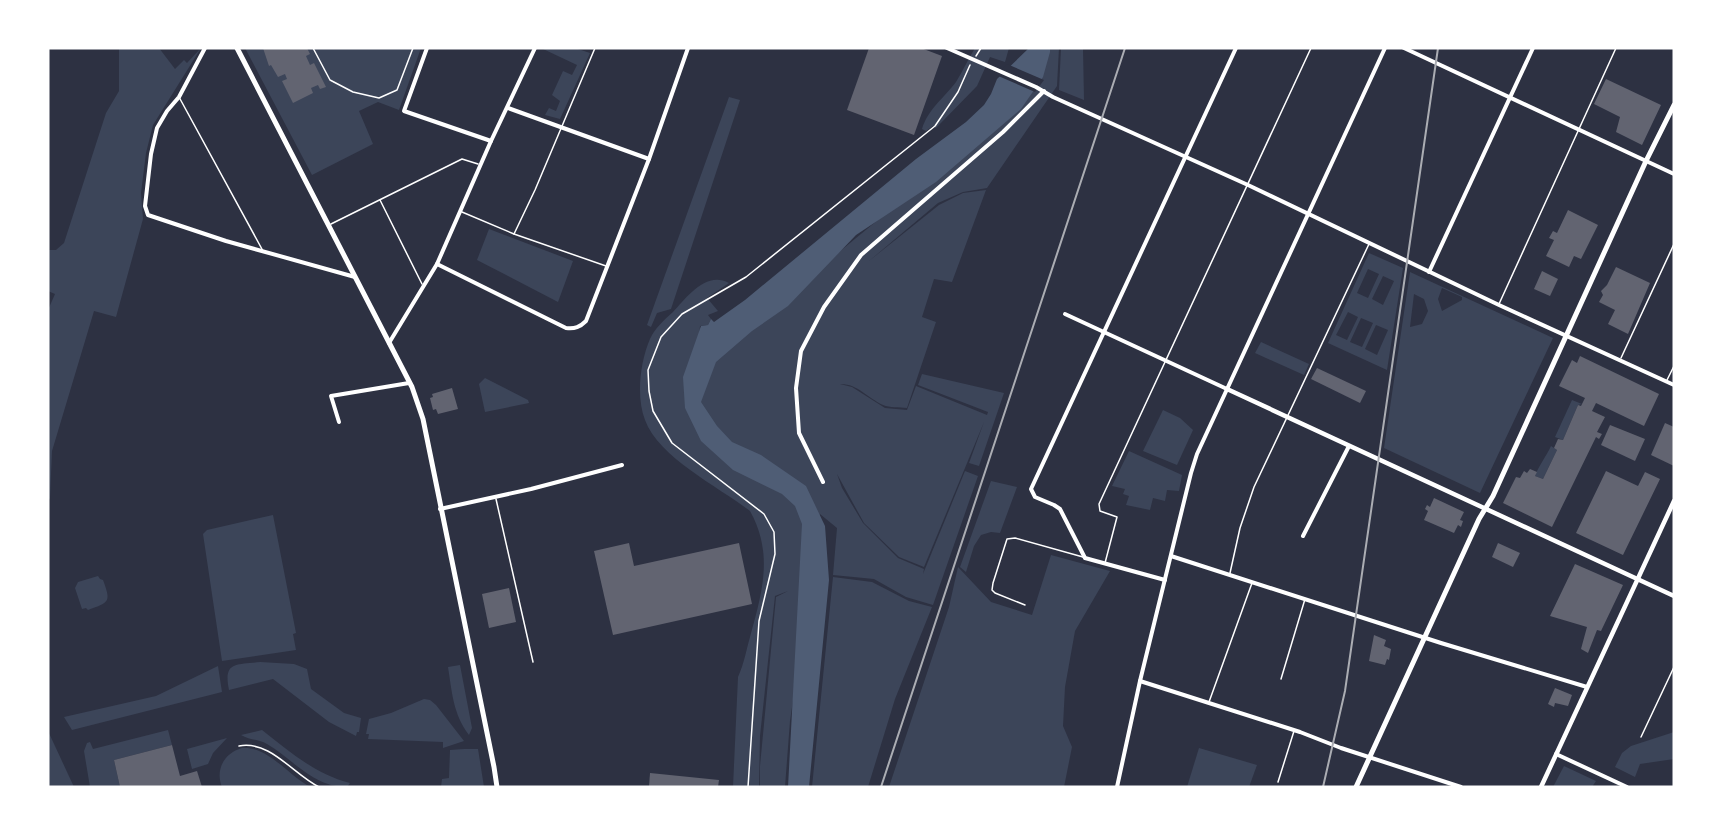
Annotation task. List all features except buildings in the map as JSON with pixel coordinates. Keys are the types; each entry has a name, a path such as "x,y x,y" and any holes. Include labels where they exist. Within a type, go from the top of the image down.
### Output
{"main road":[{"path":"237,48 410,383 423,420 497,787"},
{"path":"1356,787 1674,105"},
{"path":"494,767 502,787"}],"street":[{"path":"206,48 179,97 157,128 151,154 145,206 148,215 356,278"},
{"path":"427,48 404,111 491,141"},
{"path":"389,344 437,264 535,48"},
{"path":"437,264 566,328 577,328 586,321 649,159 687,48"},
{"path":"947,48 1248,185 1369,244 1674,385"},
{"path":"1165,580 1084,557 1060,510 1035,497 1031,489 1236,48"},
{"path":"1117,787 1140,681 1191,472 1202,443 1385,48"},
{"path":"1404,48 1674,174"},
{"path":"1429,272 1533,48"},
{"path":"823,482 799,433 796,388 801,351 824,307 861,255 1003,132 1044,91"},
{"path":"508,108 649,159"},
{"path":"1065,314 1674,596"},
{"path":"339,423 331,396 410,383"},
{"path":"1303,536 1349,446"},
{"path":"440,508 496,497 622,465"},
{"path":"1541,787 1674,501"},
{"path":"1172,556 1425,638 1587,687"},
{"path":"1140,681 1461,787"},
{"path":"1556,754 1627,787"}],"lane":[{"path":"514,234 595,48"},
{"path":"1105,564 1117,517 1100,512 1099,504 1311,48"},
{"path":"1499,305 1616,48"},
{"path":"179,97 263,251"},
{"path":"329,225 462,159 482,165"},
{"path":"380,200 424,288"},
{"path":"461,212 514,234 607,266"},
{"path":"1229,574 1246,507 1369,244"},
{"path":"1620,359 1674,244"},
{"path":"1667,381 1674,366"},
{"path":"496,497 532,662"},
{"path":"1025,605 995,593 993,590 993,583 1007,539 1015,538 1084,557"},
{"path":"1209,703 1252,582"},
{"path":"1281,679 1305,599"},
{"path":"1641,737 1674,667"},
{"path":"1278,782 1294,730"},
{"path":"239,746 250,744 264,748 319,787"}],"path":[{"path":"313,48 330,80 353,92 379,98 397,90 412,48"},
{"path":"978,51 981,48"},
{"path":"747,787 759,621 775,554 774,532 764,514 672,443 652,411 648,370 661,337 682,314 746,277 935,126 958,92 970,66"}],"shaded area":[{"path":"119,48 159,48 175,69 184,60 187,63 201,48 153,125 146,153 141,193 143,219 116,317 94,311 52,451 48,502 48,310 55,294 48,291 48,250 56,250 64,243 106,113 119,91"},
{"path":"245,48 421,48 399,110 378,102 359,111 373,144 312,175"},
{"path":"541,48 575,48 590,53 560,119 545,115 549,108 556,111 560,101 552,95 563,71 572,75 577,65"},
{"path":"975,48 1009,48 1005,62 990,57 977,86 936,128 933,126 926,131 922,129 932,110 956,82"},
{"path":"1029,48 1050,48 1050,52 1043,77 1021,109 936,182 856,235 788,306 752,331 716,362 701,402 717,426 732,442 761,455 806,486 825,526 829,580 809,787 788,787 802,524 795,506 782,494 733,470 701,441 685,408 683,377 701,326 708,325 711,319 714,322 745,300 916,159 966,122 984,105 997,79"},
{"path":"1041,48 1059,48 1057,86 987,188 963,192 938,203 869,261 939,205 963,193 986,190 952,282 934,279 922,317 936,322 907,408 883,405 857,388 840,384 852,387 885,408 907,410 916,386 987,415 988,412 918,385 922,374 1004,393 979,466 969,463 984,422 924,567 899,557 864,523 837,474 842,488 863,523 898,558 924,569 923,574 965,471 978,476 933,605 906,597 874,579 833,575 837,528 820,514 790,721 785,787 760,787 760,766 776,597 788,591 775,596 760,736 759,787 733,787 738,677 762,589 764,558 762,543 750,511 691,471 663,447 652,434 642,411 640,390 644,358 650,339 654,331 690,293 705,283 721,280 729,283 707,298 718,311 708,315 711,319 708,325 700,326 699,337 827,262 953,158"},
{"path":"1061,48 1083,48 1084,100 1059,90"},
{"path":"729,97 740,100 671,309 657,313 651,327 647,325"},
{"path":"489,229 573,261 558,302 477,260"},
{"path":"1369,253 1403,268 1387,370 1328,343","holes":["1368,269 1379,274 1368,298 1357,293","1383,276 1394,281 1383,305 1372,299","1348,312 1358,317 1347,340 1336,335","1361,318 1373,323 1362,347 1350,342","1376,325 1388,330 1377,355 1365,349"]},
{"path":"1410,272 1553,338 1480,493 1384,448","holes":["1442,288 1462,297 1462,300 1442,311 1438,299","1414,294 1424,299 1428,311 1422,324 1410,327"]},
{"path":"1261,342 1309,364 1304,375 1255,353"},
{"path":"485,378 528,400 529,403 485,412 479,384"},
{"path":"1572,400 1582,404 1578,405 1563,440 1555,437"},
{"path":"1163,410 1180,418 1193,430 1177,465 1143,451"},
{"path":"1551,446 1557,450 1543,479 1535,476 1538,469"},
{"path":"1129,451 1182,475 1179,491 1167,490 1165,501 1153,498 1150,510 1126,505 1129,496 1123,494 1125,489 1112,486"},
{"path":"991,481 1017,487 1000,533 991,532 981,535 974,546 966,572 960,567"},
{"path":"273,515 296,633 293,634 296,650 222,661 203,534 207,530"},
{"path":"1051,555 1110,571 1075,631 1065,687 1063,726 1072,747 1064,787 889,787 949,607 958,567 991,602 1032,615"},
{"path":"98,576 103,580 107,600 88,610 82,609 75,588 78,582"},
{"path":"833,577 872,582 909,601 932,607 895,699 868,787 812,787"},
{"path":"260,662 294,664 307,669 311,689 344,713 361,718 359,732 356,736 329,722 273,679 229,690 228,674 233,666"},
{"path":"460,665 472,728 469,735 456,711 448,667"},
{"path":"218,666 222,692 72,730 64,717 156,696"},
{"path":"424,699 436,705 464,741 443,748 443,742 368,739 369,734 366,734 369,719 391,713"},
{"path":"168,730 172,745 114,760 120,787 90,787 84,751 87,743 90,742 93,749"},
{"path":"262,730 314,768 350,783 347,787 324,783 267,744 241,735"},
{"path":"48,731 74,787 48,787"},
{"path":"1674,732 1674,759 1640,764 1635,777 1615,767 1622,753 1631,746"},
{"path":"227,738 213,753 208,764 192,769 187,749"},
{"path":"242,748 252,749 270,757 311,787 222,787 220,774 223,763 230,754"},
{"path":"1199,748 1257,765 1249,787 1187,787"},
{"path":"478,749 484,787 441,787 442,779 449,778 450,750"},
{"path":"1564,766 1596,781 1592,787 1553,787"}],"pier":[{"path":"1007,64 1044,80 1035,92 996,75"}],"railway":[{"path":"881,787 1125,48"},
{"path":"1323,787 1345,691 1438,48"}]}
